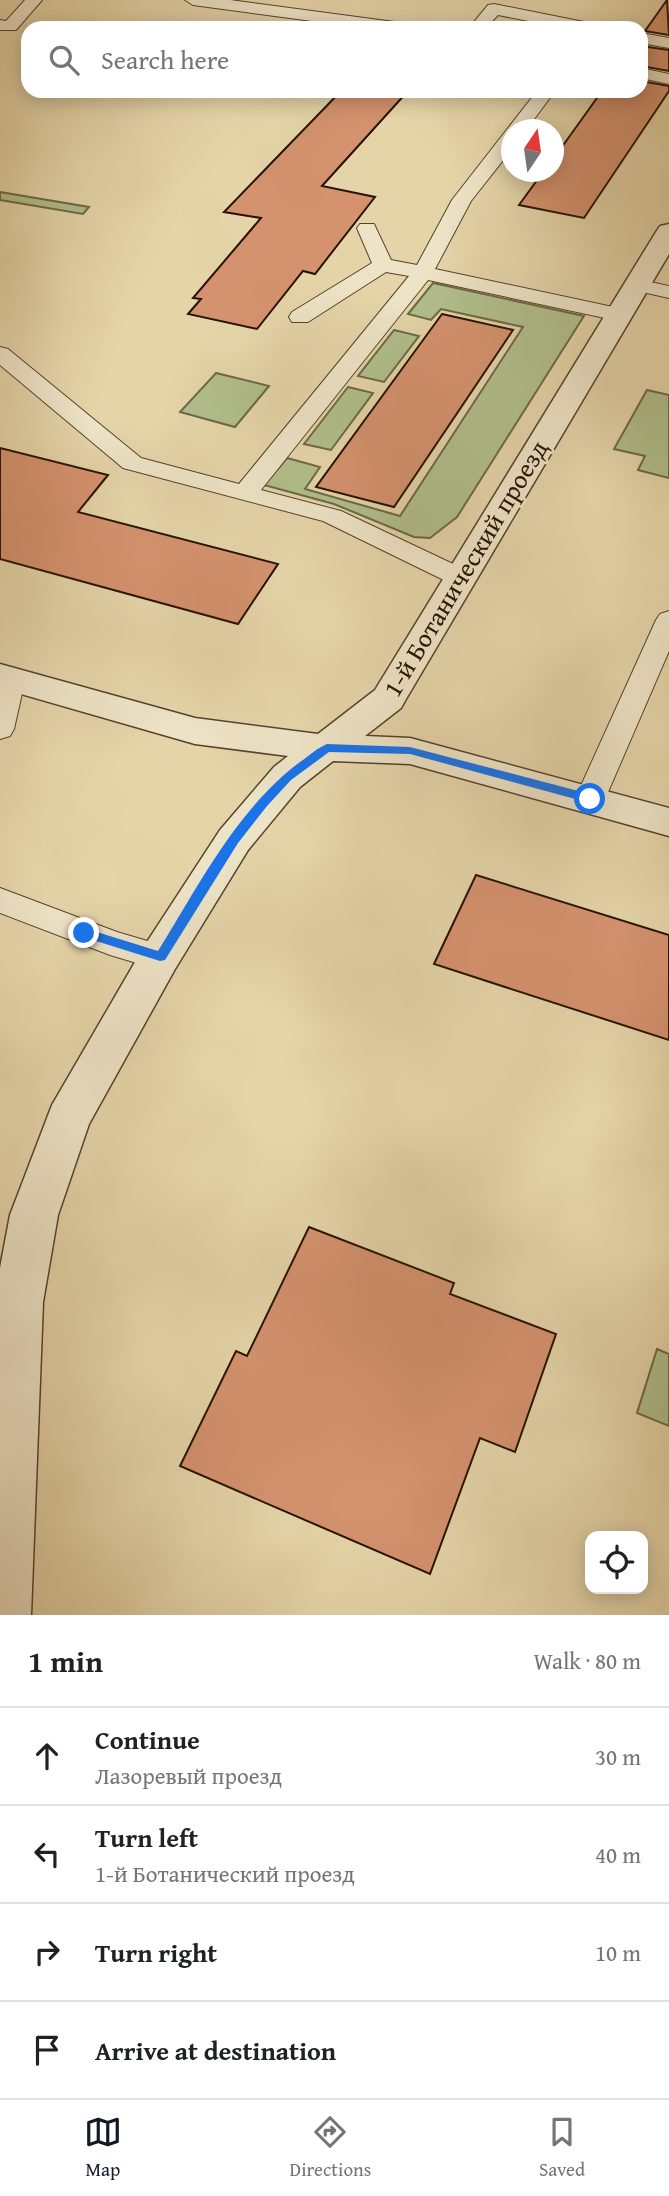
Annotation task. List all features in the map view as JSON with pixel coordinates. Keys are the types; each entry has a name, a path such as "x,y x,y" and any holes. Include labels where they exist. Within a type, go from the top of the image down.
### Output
{"street":[{"name":"1-й Ботанический проезд","path":"3,1615 18,1302 34,1215 68,1119 160,957 234,840 287,777 388,699 669,232"},
{"path":"5,678 195,731 327,748 410,751 669,822"}],"lane":[{"path":"0,25 10,26 34,0"},
{"path":"193,0 350,21"},
{"path":"487,5 558,21"},
{"path":"648,39 669,43"},
{"path":"648,74 669,79"},
{"path":"524,119 541,98"},
{"path":"245,493 423,273 463,200 501,150"},
{"path":"367,228 383,265"},
{"path":"300,317 383,265 619,314"},
{"path":"636,285 669,292"},
{"path":"0,354 132,463 332,516 461,578"},
{"path":"590,799 669,620"},
{"path":"0,729 5,678"},
{"path":"0,900 110,942 160,957"}],"green space":[{"path":"0,192 89,207 83,214 0,200"},
{"path":"433,283 584,316 457,517 430,538 414,537 334,504 264,485 287,458 320,467 305,489 400,516 523,327 441,309 431,320 408,314"},
{"path":"394,330 419,336 384,382 358,376"},
{"path":"216,373 269,386 235,427 180,412"},
{"path":"348,387 373,393 331,450 304,444"},
{"path":"647,390 669,395 669,478 638,470 645,456 614,449"},
{"path":"657,1349 669,1354 669,1426 637,1413"}],"building":[{"path":"667,0 669,35 648,32 648,27"},
{"path":"648,47 669,50 669,71 648,67"},
{"path":"648,82 669,86 669,91 584,218 519,205 536,182 564,182 564,144 597,98 648,98"},
{"path":"334,98 402,98 322,186 375,197 315,274 303,271 257,329 188,314 201,299 193,298 261,218 224,212"},
{"path":"442,314 513,330 394,507 316,487"},
{"path":"0,448 108,475 78,512 278,564 238,624 0,559"},
{"path":"476,875 669,935 669,1040 434,964"},
{"path":"309,1227 454,1283 450,1294 556,1334 515,1452 480,1438 430,1574 180,1466 236,1351 247,1356"}],"route":[{"path":"84,933 160,957 234,840 263,803 287,777 327,748 410,751 590,799"}]}
